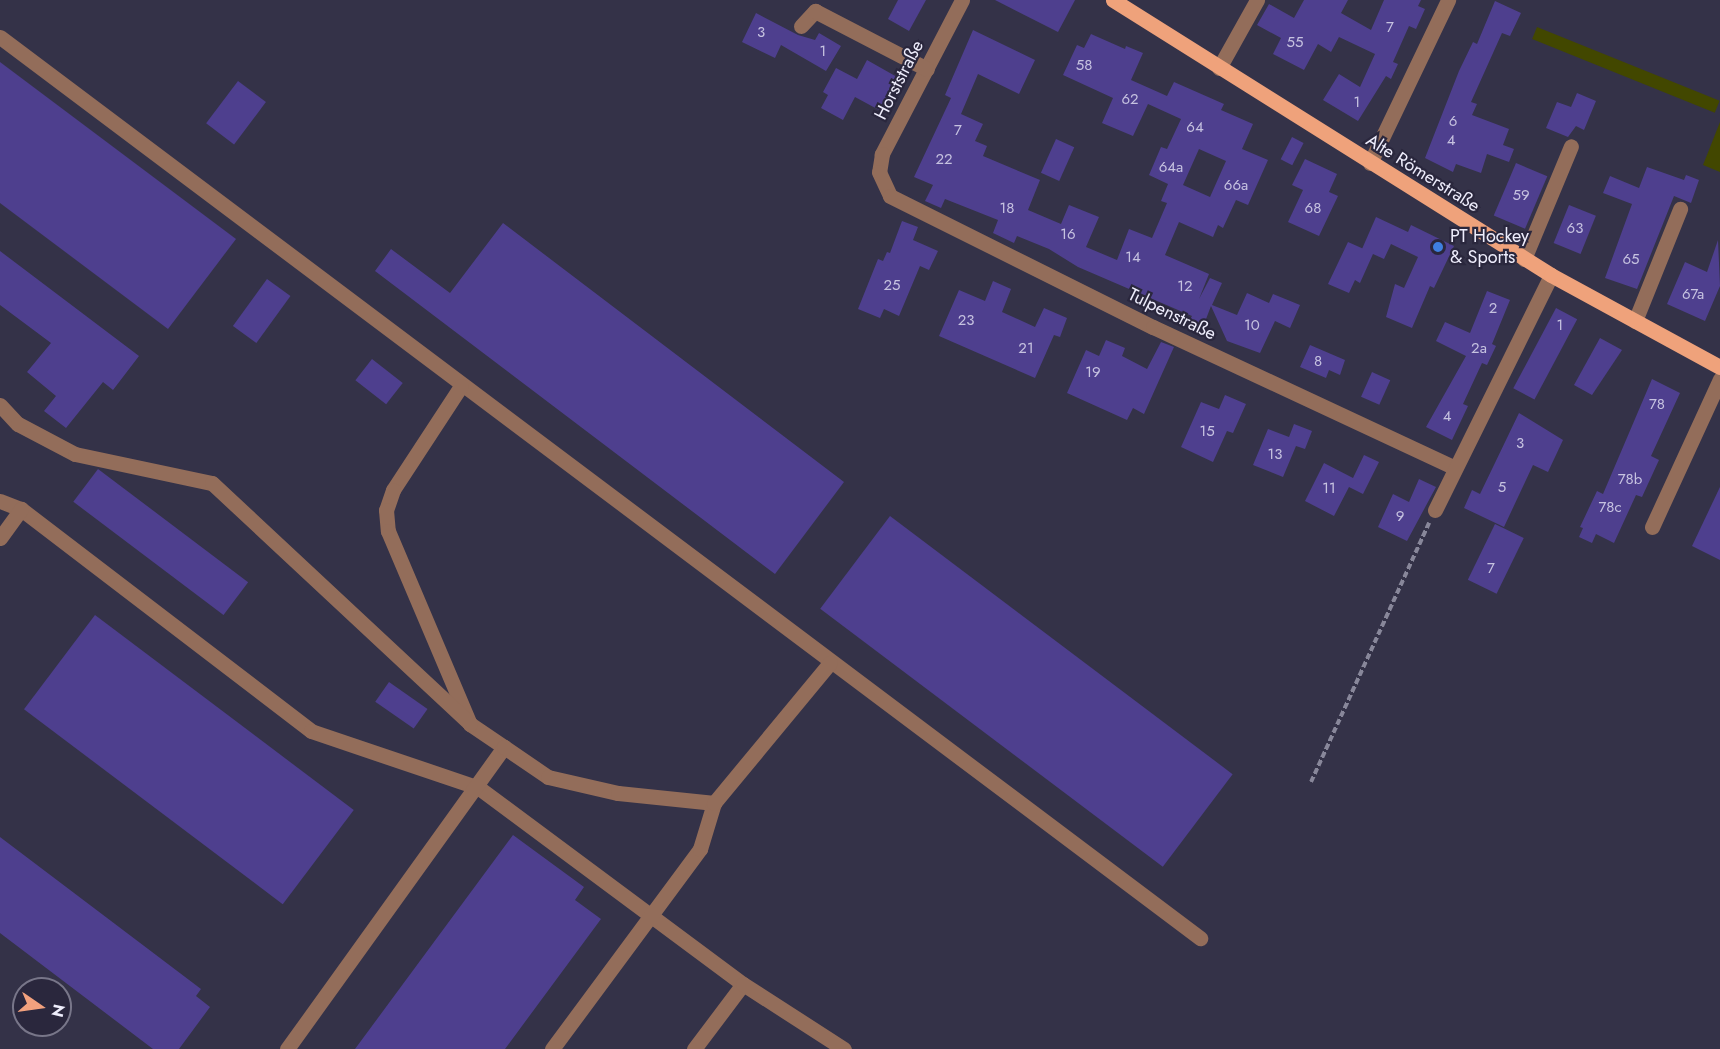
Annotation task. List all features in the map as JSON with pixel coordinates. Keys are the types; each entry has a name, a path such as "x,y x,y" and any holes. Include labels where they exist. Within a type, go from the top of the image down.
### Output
{"main road":[{"name":"Alte Römerstraße","path":"1113,0 1524,259 1720,367"}],"street":[{"name":"Horststraße","path":"880,181 882,154 962,0"},
{"path":"1219,68 1257,0"},
{"path":"1370,163 1448,0"},
{"path":"801,26 815,11 927,69"},
{"path":"0,37 461,386 1200,938"},
{"path":"1524,259 1570,146"},
{"name":"Tulpenstraße","path":"880,181 898,201 1153,327 1455,468"},
{"path":"1635,321 1680,209"},
{"path":"1435,510 1551,275"},
{"path":"1652,527 1720,379"},
{"path":"461,386 409,462 386,510 388,531 470,724"},
{"path":"0,405 18,424 75,454 212,483 470,724 548,777 618,793 714,803"},
{"path":"0,501 21,509 311,731 478,788 743,984 844,1049"},
{"path":"0,538 21,509"},
{"path":"552,1049 700,849 714,803 830,663"},
{"path":"287,1049 478,788 504,747"},
{"path":"694,1049 743,984"}],"path":[{"path":"1311,782 1435,510"}],"shaded area":[{"path":"1537,27 1720,101 1715,113 1532,39"},
{"path":"1720,122 1720,172 1703,165"}],"building":[{"path":"898,0 926,0 909,31 888,19"},
{"path":"995,0 1075,0 1058,32"},
{"path":"1304,0 1348,0 1341,13 1371,30 1384,0 1421,0 1418,6 1425,9 1416,29 1409,26 1393,62 1398,64 1391,79 1386,76 1358,121 1323,100 1339,74 1360,87 1375,54 1339,37 1331,52 1318,44 1304,70 1273,54 1281,38 1257,25 1269,4 1294,18"},
{"path":"1495,1 1521,13 1510,36 1502,33 1471,102 1477,104 1472,115 1509,129 1503,145 1514,149 1509,162 1487,154 1481,173 1456,164 1453,172 1425,158 1459,71 1473,42 1477,44"},
{"path":"756,13 798,35 815,40 819,33 841,46 826,71 781,45 775,58 742,42"},
{"path":"973,30 1035,60 1019,94 978,74 961,114 983,124 975,141 987,146 983,156 1040,180 1028,210 1061,224 1069,205 1099,217 1086,247 1117,260 1129,229 1152,238 1167,203 1161,201 1168,184 1149,175 1161,147 1167,149 1181,119 1148,104 1133,136 1102,123 1113,98 1063,75 1077,45 1084,48 1091,34 1125,49 1126,46 1143,53 1131,80 1167,96 1174,82 1224,104 1221,110 1253,124 1242,149 1268,160 1248,205 1236,200 1223,228 1218,225 1213,237 1179,222 1165,255 1209,274 1199,299 1210,278 1222,283 1212,305 1237,315 1247,293 1269,303 1273,294 1300,305 1290,328 1275,321 1260,353 1227,341 1211,306 1203,327 1189,321 1192,316 1078,267 1049,249 1017,236 1014,243 993,233 998,220 945,199 941,208 925,201 933,185 914,177 951,98 945,95","holes":["1199,149 1226,161 1210,197 1183,185"]},
{"path":"867,60 897,77 879,110 855,97 843,120 821,108 828,95 823,92 836,68 857,79"},
{"path":"0,62 236,239 168,329 0,203"},
{"path":"238,81 266,102 234,144 206,123"},
{"path":"1577,93 1596,101 1584,130 1576,126 1568,137 1546,128 1557,102 1571,107"},
{"path":"1292,137 1304,143 1292,165 1281,159"},
{"path":"1056,139 1074,147 1059,181 1041,173"},
{"path":"1305,159 1337,174 1329,192 1338,196 1319,236 1288,222 1303,190 1292,185"},
{"path":"1516,163 1547,176 1525,229 1494,215"},
{"path":"1647,167 1684,180 1686,175 1699,180 1691,203 1674,196 1637,289 1605,278 1632,204 1603,193 1610,176 1639,188"},
{"path":"1569,205 1596,216 1581,254 1554,243"},
{"path":"1376,217 1408,232 1411,225 1454,246 1434,288 1430,286 1412,328 1386,317 1395,284 1404,288 1418,257 1391,244 1384,259 1373,254 1360,283 1355,280 1349,293 1328,284 1348,242 1362,248"},
{"path":"902,221 918,227 913,240 938,251 929,270 920,266 899,316 884,309 880,318 858,309 878,259 883,261 887,252 890,253"},
{"path":"503,223 844,482 775,574 375,271 391,249 450,293"},
{"path":"1718,240 1720,286 1705,321 1667,304 1685,262 1707,272"},
{"path":"0,251 139,356 113,390 103,382 66,428 44,411 56,396 27,372 51,343 0,305"},
{"path":"267,279 290,296 256,343 233,326"},
{"path":"993,281 1011,289 1002,312 1035,327 1044,308 1067,318 1060,337 1054,335 1035,378 939,336 959,290 985,301"},
{"path":"1487,291 1510,300 1492,344 1496,346 1487,365 1482,363 1463,404 1468,406 1452,440 1426,427 1466,356 1436,341 1445,322 1470,333"},
{"path":"1556,308 1577,319 1534,400 1513,388"},
{"path":"1600,338 1622,350 1592,395 1574,385"},
{"path":"1106,340 1125,348 1122,356 1147,369 1161,342 1174,347 1144,414 1133,408 1127,420 1067,393 1086,350 1099,356"},
{"path":"1310,345 1345,360 1340,375 1329,370 1326,378 1300,367"},
{"path":"372,359 403,383 386,404 355,380"},
{"path":"1372,372 1390,380 1379,405 1361,397"},
{"path":"1652,379 1680,393 1651,456 1659,460 1642,497 1636,495 1614,543 1596,534 1592,543 1579,537 1583,528 1580,527 1597,491 1603,494"},
{"path":"1225,395 1246,404 1233,433 1227,431 1213,462 1181,447 1201,402 1219,409"},
{"path":"1519,413 1563,440 1548,472 1533,465 1504,527 1464,508 1472,490 1480,494"},
{"path":"1294,424 1312,431 1305,449 1296,446 1283,477 1253,465 1268,429 1289,437"},
{"path":"1364,455 1379,462 1363,494 1349,487 1334,516 1305,501 1324,463 1353,478"},
{"path":"98,469 248,582 223,615 73,502"},
{"path":"1419,479 1436,487 1407,541 1378,527 1393,494 1409,502"},
{"path":"1720,487 1720,560 1692,546"},
{"path":"890,516 1233,774 1163,867 820,609"},
{"path":"1495,524 1524,538 1497,594 1468,580"},
{"path":"95,615 354,810 283,904 24,709"},
{"path":"389,682 428,709 414,729 375,702"},
{"path":"513,835 584,887 575,900 601,919 505,1049 355,1049"},
{"path":"0,837 201,989 196,996 210,1007 179,1049 153,1049 72,988 72,977 58,977 0,933"}],"place":[{"name":"PT Hockey & Sports","path":"1438,247"}]}
